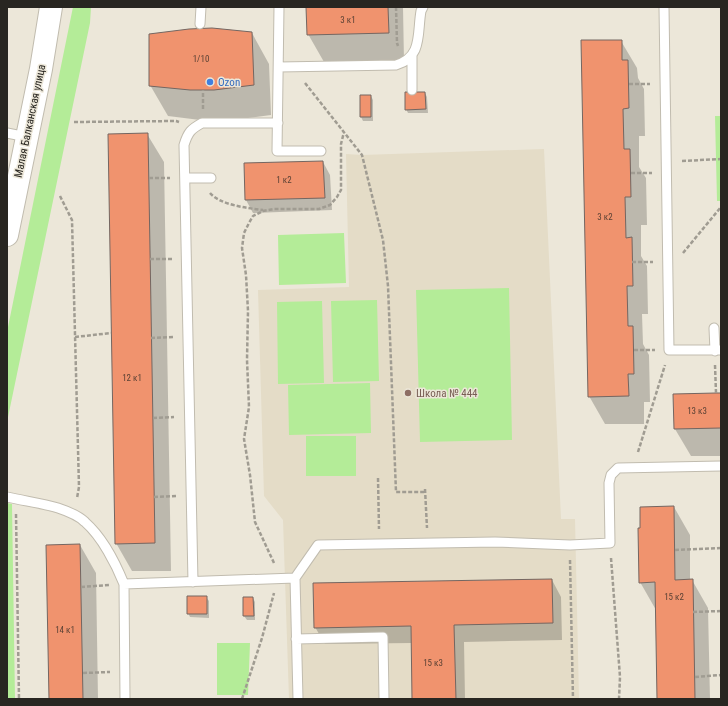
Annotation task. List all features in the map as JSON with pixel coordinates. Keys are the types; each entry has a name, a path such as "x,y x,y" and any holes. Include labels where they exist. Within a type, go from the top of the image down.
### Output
{"street":[{"name":"Малая Балканская улица","path":"7,235 17,135 41,68 51,7"}],"lane":[{"path":"200,24 201,7"},
{"path":"278,7 279,67 277,151 321,151"},
{"path":"412,90 412,56 418,40 419,21 423,7"},
{"path":"664,7 665,161 669,350 718,350 714,328"},
{"path":"279,67 396,64 404,62 412,56"},
{"path":"193,582 184,144 187,136 193,128 202,123 278,122"},
{"path":"185,178 211,178"},
{"path":"298,699 295,578 318,545 495,542 570,545 610,543 609,483 611,475 618,468 721,466"},
{"path":"11,498 58,508 74,514 86,522 111,557 124,584 125,699"},
{"path":"124,584 295,578"},
{"path":"296,639 383,637 384,699"}],"path":[{"path":"396,7 396,43 404,62"},
{"path":"293,67 362,155 383,240 388,286 396,492 425,490 427,543"},
{"path":"629,84 665,84"},
{"path":"74,122 176,121 193,128"},
{"path":"197,178 215,199 243,207 263,210 319,209 330,205 341,190 341,144 344,132"},
{"path":"665,161 721,159"},
{"path":"630,173 666,172"},
{"path":"149,178 185,178"},
{"path":"60,196 72,220 79,487 74,514"},
{"path":"684,252 721,207"},
{"path":"242,699 262,638 278,578 275,565 255,522 250,475 244,439 249,407 247,360 248,312 246,275 242,248 244,233 249,223 254,216 263,210"},
{"path":"150,259 187,258"},
{"path":"632,262 667,262"},
{"path":"75,337 112,333"},
{"path":"151,338 188,337"},
{"path":"633,467 669,350 634,350"},
{"path":"716,393 718,350"},
{"path":"153,418 190,417"},
{"path":"378,478 379,544"},
{"path":"154,496 192,496"},
{"path":"11,498 19,699"},
{"path":"610,543 620,677 619,699"},
{"path":"570,545 573,699"},
{"path":"675,550 721,548"},
{"path":"81,587 124,584"},
{"path":"693,612 721,611"},
{"path":"83,673 125,672"},
{"path":"695,677 721,675"}],"shaded area":[{"name":"Школа № 444","path":"544,149 561,519 575,519 579,699 289,699 283,520 264,496 258,290 349,287 346,154 362,155"}],"green space":[{"path":"73,7 91,7 90,23 7,422 7,332"},
{"path":"715,116 721,116 721,201 717,201"},
{"path":"344,233 346,283 279,285 278,235"},
{"path":"509,288 512,440 420,442 416,290"},
{"path":"377,300 379,381 333,382 331,301"},
{"path":"322,301 324,383 278,384 277,302"},
{"path":"370,383 371,433 289,435 288,385"},
{"path":"306,436 356,436 356,476 306,476"},
{"path":"7,503 12,504 15,699 7,699"},
{"path":"217,643 250,643 248,695 217,695"}],"building":[{"path":"306,7 388,7 389,33 307,35"},
{"path":"212,28 252,32 254,85 214,90 190,90 149,86 149,34"},
{"path":"581,40 622,40 622,60 628,60 629,108 623,109 624,149 630,149 631,197 625,197 626,238 632,237 633,286 627,286 628,326 633,326 634,374 628,374 629,396 588,397"},
{"path":"405,92 425,92 426,109 405,110"},
{"path":"360,95 371,95 371,117 360,117"},
{"path":"148,133 155,543 115,544 108,134"},
{"path":"323,161 325,198 245,200 244,163"},
{"path":"721,393 721,428 674,429 673,394"},
{"path":"674,506 675,580 693,579 695,699 657,699 655,582 639,583 638,528 640,528 640,507"},
{"path":"80,544 83,699 49,699 46,545"},
{"path":"552,579 553,623 454,625 456,699 412,699 411,626 314,628 313,583"},
{"path":"187,596 207,596 207,614 187,614"},
{"path":"243,597 253,597 254,616 243,616"}],"place":[{"name":"Ozon","path":"210,82"},
{"name":"Школа № 444","path":"408,393"}]}
